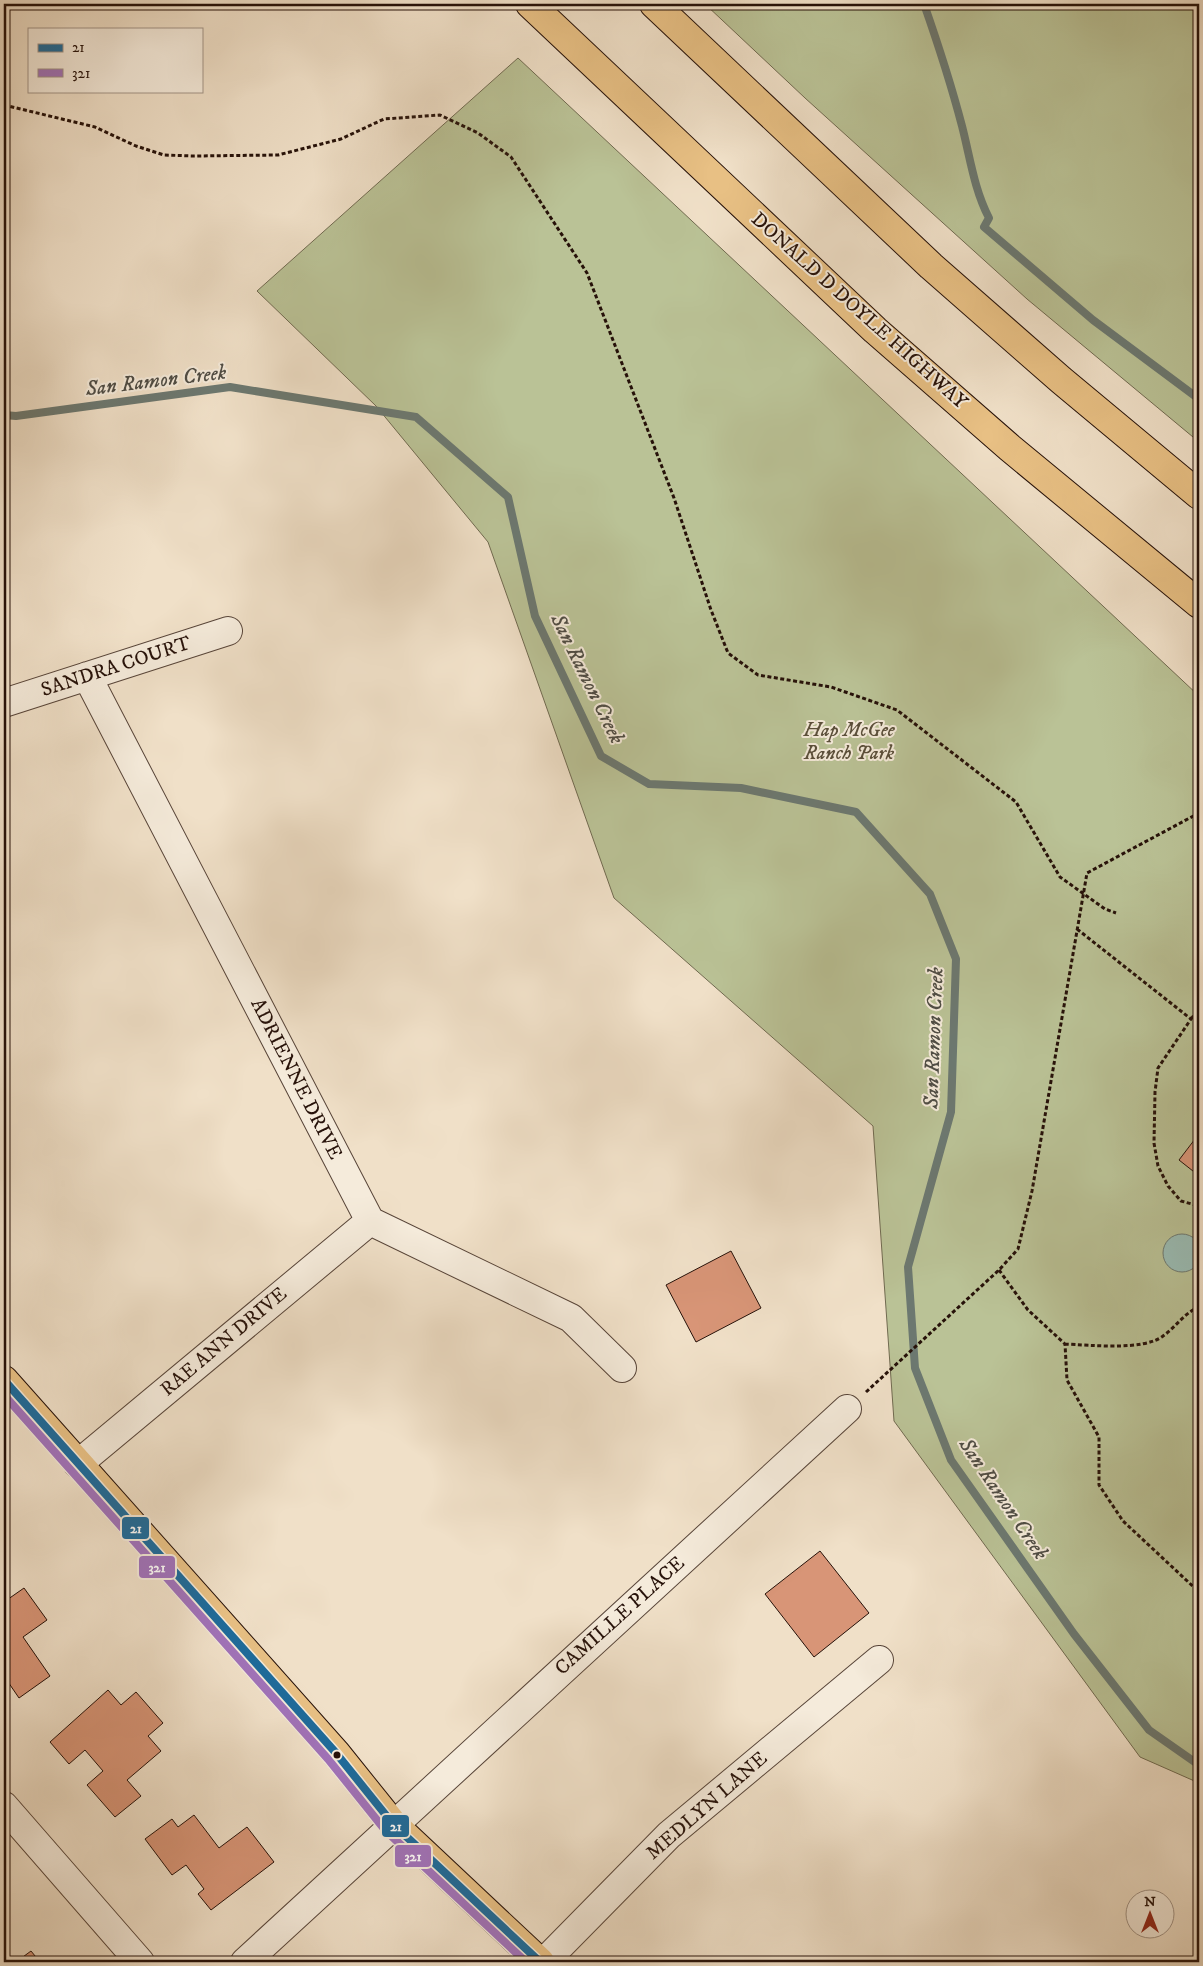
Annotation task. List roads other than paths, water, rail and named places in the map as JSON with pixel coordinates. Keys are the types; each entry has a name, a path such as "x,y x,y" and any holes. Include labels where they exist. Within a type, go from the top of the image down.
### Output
{"main road":[{"name":"DONALD D DOYLE HIGHWAY","path":"530,4 875,330 1018,454 1199,604"},
{"path":"654,4 931,266 1061,380 1199,495"},
{"path":"4,1380 336,1753 393,1824 542,1962"}],"street":[{"name":"SANDRA COURT","path":"4,703 228,631"},
{"name":"ADRIENNE DRIVE","path":"87,676 370,1221"},
{"path":"370,1221 571,1318 622,1368"},
{"name":"RAE ANN DRIVE","path":"78,1464 370,1221"},
{"name":"CAMILLE PLACE","path":"245,1962 393,1824 847,1409"},
{"name":"MEDLYN LANE","path":"542,1962 669,1835 879,1660"},
{"path":"4,1806 140,1962"}],"water":[{"path":"1182,1234 1189,1235 1195,1240 1200,1246 1200,1260 1195,1266 1189,1271 1182,1272 1175,1271 1169,1266 1164,1260 1163,1253 1164,1246 1169,1240 1175,1235"}],"waterway":[{"path":"924,4 962,126 976,184 989,218 984,227 1093,320 1199,399"},
{"name":"San Ramon Creek","path":"4,415 16,416 230,387 416,417 508,497 535,616 601,756 649,784 741,788 856,812 930,894 956,959 951,1112 908,1267 915,1368 951,1460 1074,1634 1149,1730 1199,1765"}],"park label":[{"name":"Hap McGee Ranch Park","path":"849,742"}]}
